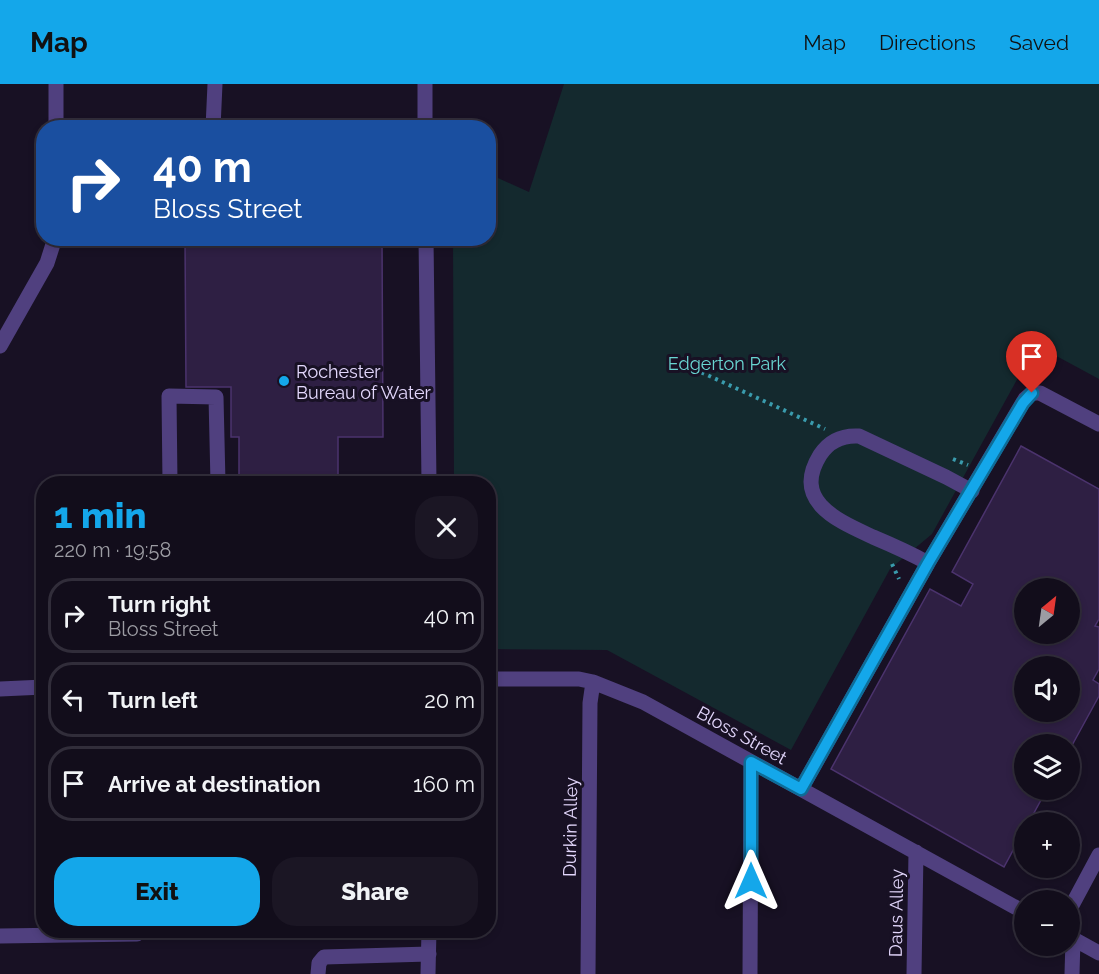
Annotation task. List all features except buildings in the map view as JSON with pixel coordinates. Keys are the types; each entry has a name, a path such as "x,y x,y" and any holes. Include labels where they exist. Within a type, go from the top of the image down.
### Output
{"street":[{"path":"56,84 56,120"},
{"path":"213,120 215,84"},
{"path":"425,84 425,120"},
{"path":"0,346 47,263 52,246"},
{"path":"426,246 429,476"},
{"path":"801,789 928,563 1023,403 1032,393 1044,395 1099,424"},
{"path":"170,476 169,396 216,397 218,476"},
{"path":"928,563 845,524 822,508 813,493 811,483 820,456 825,448 839,438 859,436 946,477 972,492"},
{"name":"Bloss Street","path":"496,679 564,678 593,682 643,702 1014,906"},
{"name":"Durkin Alley","path":"588,974 590,703 593,682"},
{"path":"0,688 36,687"},
{"path":"750,974 751,762"},
{"name":"Daus Alley","path":"914,974 916,852"},
{"path":"1080,890 1099,855"},
{"path":"0,936 36,935"},
{"path":"428,974 429,938"},
{"path":"1080,943 1099,953"},
{"path":"318,974 319,963 324,957 429,954"},
{"path":"1072,956 1072,974"}],"path":[{"path":"681,363 826,429 819,433"},
{"path":"943,455 963,464 975,463"},
{"path":"887,561 896,568 899,585"}],"green space":[{"name":"Edgerton Park","path":"564,84 1099,84 1099,379 1036,345 932,534 890,569 791,750 607,650 496,649 496,476 454,476 453,246 496,246 496,177 529,192"}],"place":[{"name":"Rochester Bureau of Water","path":"284,381"}],"route":[{"path":"751,881 751,762 801,789 928,563 1023,403 1032,393"}]}
